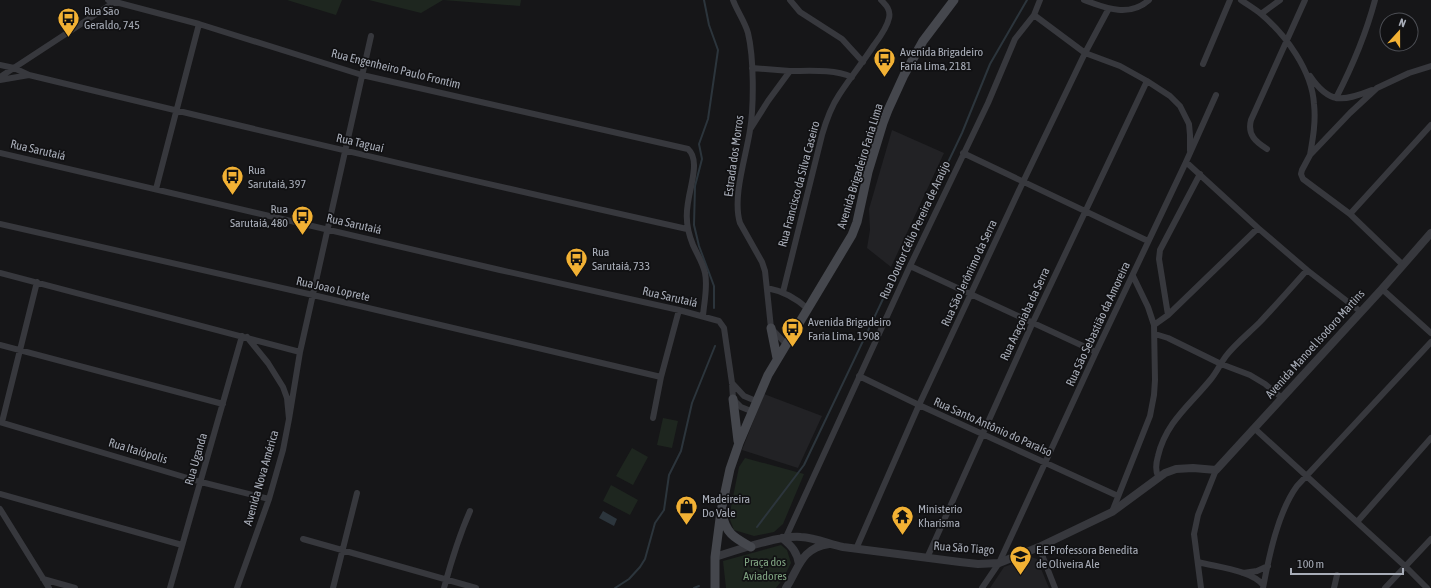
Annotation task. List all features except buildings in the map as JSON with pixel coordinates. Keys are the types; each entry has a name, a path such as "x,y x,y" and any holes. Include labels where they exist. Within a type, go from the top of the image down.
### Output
{"main road":[{"name":"Avenida Brigadeiro Faria Lima","path":"715,588 715,558 721,511 730,469 738,443 751,411 777,358 852,235 857,222 868,172 883,123 904,75 923,41 954,0"},
{"path":"771,328 777,358"},
{"path":"733,399 738,443"},
{"path":"721,511 724,524 728,532 751,547"}],"street":[{"name":"Estrada dos Morros","path":"733,0 748,34 752,68 751,129 740,184 738,212 740,223 762,262 765,271 771,328"},
{"path":"790,0 800,12 842,40 863,62"},
{"name":"Rua Francisco da Silva Caseiro","path":"783,292 822,135 830,111 887,26 890,17 887,6 881,0"},
{"name":"Rua Doutor Célio Pereira de Araújo","path":"784,538 910,266 988,103 1015,39 1034,15 1040,0"},
{"path":"1084,0 1108,10 1127,11 1143,5 1149,0"},
{"path":"1203,64 1230,0"},
{"path":"1241,0 1261,14 1287,41 1306,72 1320,90 1327,95 1345,99 1354,97 1398,77 1431,65"},
{"path":"1261,14 1280,0"},
{"path":"1268,150 1254,139 1250,133 1249,126 1253,113 1305,0"},
{"path":"1336,98 1353,62 1368,24 1375,0"},
{"path":"0,77 114,1"},
{"name":"Rua Engenheiro Paulo Frontim","path":"114,1 199,24 362,75 688,149 692,152 694,159 693,177 686,212 687,229"},
{"name":"Rua São Jerônimo da Serra","path":"856,549 919,406 1023,182 1085,53 1108,10"},
{"path":"1034,15 1085,53 1120,66 1170,96 1180,106 1188,124 1190,135 1189,155"},
{"path":"156,189 199,24"},
{"path":"289,419 300,352 371,36"},
{"name":"Rua Taguaí","path":"0,64 14,68 29,75 177,111 515,191 687,229"},
{"path":"752,68 844,74 852,77"},
{"path":"751,129 768,101 790,71"},
{"path":"1306,72 1312,90 1315,111 1310,155"},
{"name":"Rua Taguaí","path":"0,80 29,75"},
{"name":"Rua Araçoiaba da Serra","path":"927,558 1033,322 1147,81"},
{"path":"1376,88 1310,155 1301,174 1303,179 1350,214 1402,265"},
{"name":"Rua São Sebastião da Amoreira","path":"982,588 999,563 1216,95"},
{"path":"1350,214 1431,125"},
{"name":"Rua Sarutaiá","path":"0,153 679,310 719,321 722,325 732,383"},
{"path":"963,153 1148,241"},
{"path":"1186,162 1258,228 1307,270 1361,312"},
{"path":"1168,314 1159,259 1160,250 1200,174"},
{"name":"Rua Joao Loprete","path":"0,224 313,295 661,377"},
{"path":"1154,324 1168,314 1258,228"},
{"path":"687,229 705,272 706,283 703,316"},
{"name":"Avenida Manoel Isodoro Martins","path":"1216,470 1382,289 1431,233"},
{"path":"910,266 1096,352"},
{"path":"1158,476 1156,472 1157,462 1165,435 1178,416 1211,380 1226,356 1267,315 1307,270"},
{"path":"0,273 300,352"},
{"path":"1112,512 1150,416 1156,380 1154,324 1148,307 1133,276"},
{"path":"1,422 37,282"},
{"path":"767,288 783,292 808,309"},
{"path":"1382,289 1431,333"},
{"path":"653,418 661,377 679,310"},
{"path":"771,328 786,344"},
{"path":"1155,334 1168,338 1221,364 1250,375 1265,384 1282,398"},
{"name":"Rua Uganda","path":"170,588 223,404 245,337"},
{"name":"Avenida Nova América","path":"239,588 269,499 283,450 289,419 287,398 283,387 268,362 245,337"},
{"path":"1263,586 1284,508 1293,491 1306,475 1431,342"},
{"path":"0,345 223,404"},
{"name":"Rua Santo Antônio do Paraíso","path":"859,376 919,406 1118,496"},
{"path":"732,383 733,399 741,407 751,411"},
{"path":"732,383 744,396 756,401"},
{"name":"Rua Itaiópolis","path":"1,422 201,482 269,499"},
{"path":"1254,428 1406,566 1427,588"},
{"path":"1357,522 1431,438"},
{"name":"Rua São Tiago","path":"715,558 784,538 807,537 830,544 856,549 978,564 999,563 1039,547 1112,512 1158,476 1176,469 1193,468 1216,470"},
{"path":"1202,588 1194,534 1198,515 1216,470"},
{"path":"333,588 357,493"},
{"path":"0,494 182,545"},
{"path":"0,509 49,588"},
{"path":"444,588 460,535 470,512"},
{"path":"784,538 794,549 798,556 799,564"},
{"path":"303,539 476,588"},
{"path":"1385,588 1431,539"},
{"path":"786,588 799,564 808,552 814,548 830,544"},
{"path":"1039,547 1055,588"},
{"path":"1198,562 1242,573 1258,580 1263,586"},
{"path":"1242,573 1257,571 1268,566"},
{"path":"1334,588 1337,575"},
{"path":"43,579 75,588"}],"shaded area":[{"path":"892,130 944,153 891,267 867,248 870,230 869,209"},
{"path":"764,394 822,416 798,468 742,450"},
{"path":"603,511 617,519 614,526 599,518"},
{"name":"E.E Professora Benedita de Oliveira Ale","path":"1031,557 1037,559 1049,588 990,588 1004,567"}],"green space":[{"path":"287,0 342,0 336,15"},
{"path":"369,0 443,0 421,13"},
{"path":"443,0 521,0 520,6"},
{"path":"663,418 678,421 672,448 657,445"},
{"path":"632,448 648,457 633,485 616,476"},
{"path":"745,458 804,474 783,524 774,532 754,536 734,530 729,517 739,467"},
{"path":"611,485 638,500 630,515 603,501"},
{"name":"Praça dos Aviadores","path":"781,545 787,550 791,563 783,579 776,588 726,588 723,561"}],"waterway":[{"path":"704,0 709,25 718,50 708,119 699,144 702,159 695,186 694,225 699,246 714,286 714,308"},
{"path":"757,527 804,465 962,133 990,64 1027,0"},
{"path":"615,588 629,579 645,559 655,523 664,510 669,475 681,451 692,403 715,346"},
{"path":"694,588 699,586"}],"place":[{"name":"Rua São Geraldo, 745","path":"69,38"},
{"name":"Avenida Brigadeiro Faria Lima, 2181","path":"885,78"},
{"name":"Rua Sarutaiá, 397","path":"233,196"},
{"name":"Rua Sarutaiá, 480","path":"303,236"},
{"name":"Rua Sarutaiá, 733","path":"577,278"},
{"name":"Avenida Brigadeiro Faria Lima, 1908","path":"793,348"},
{"name":"Madeireira Do Vale","path":"686,526"},
{"name":"Ministerio Kharisma","path":"903,536"},
{"name":"E.E Professora Benedita de Oliveira Ale","path":"1021,576"}]}
